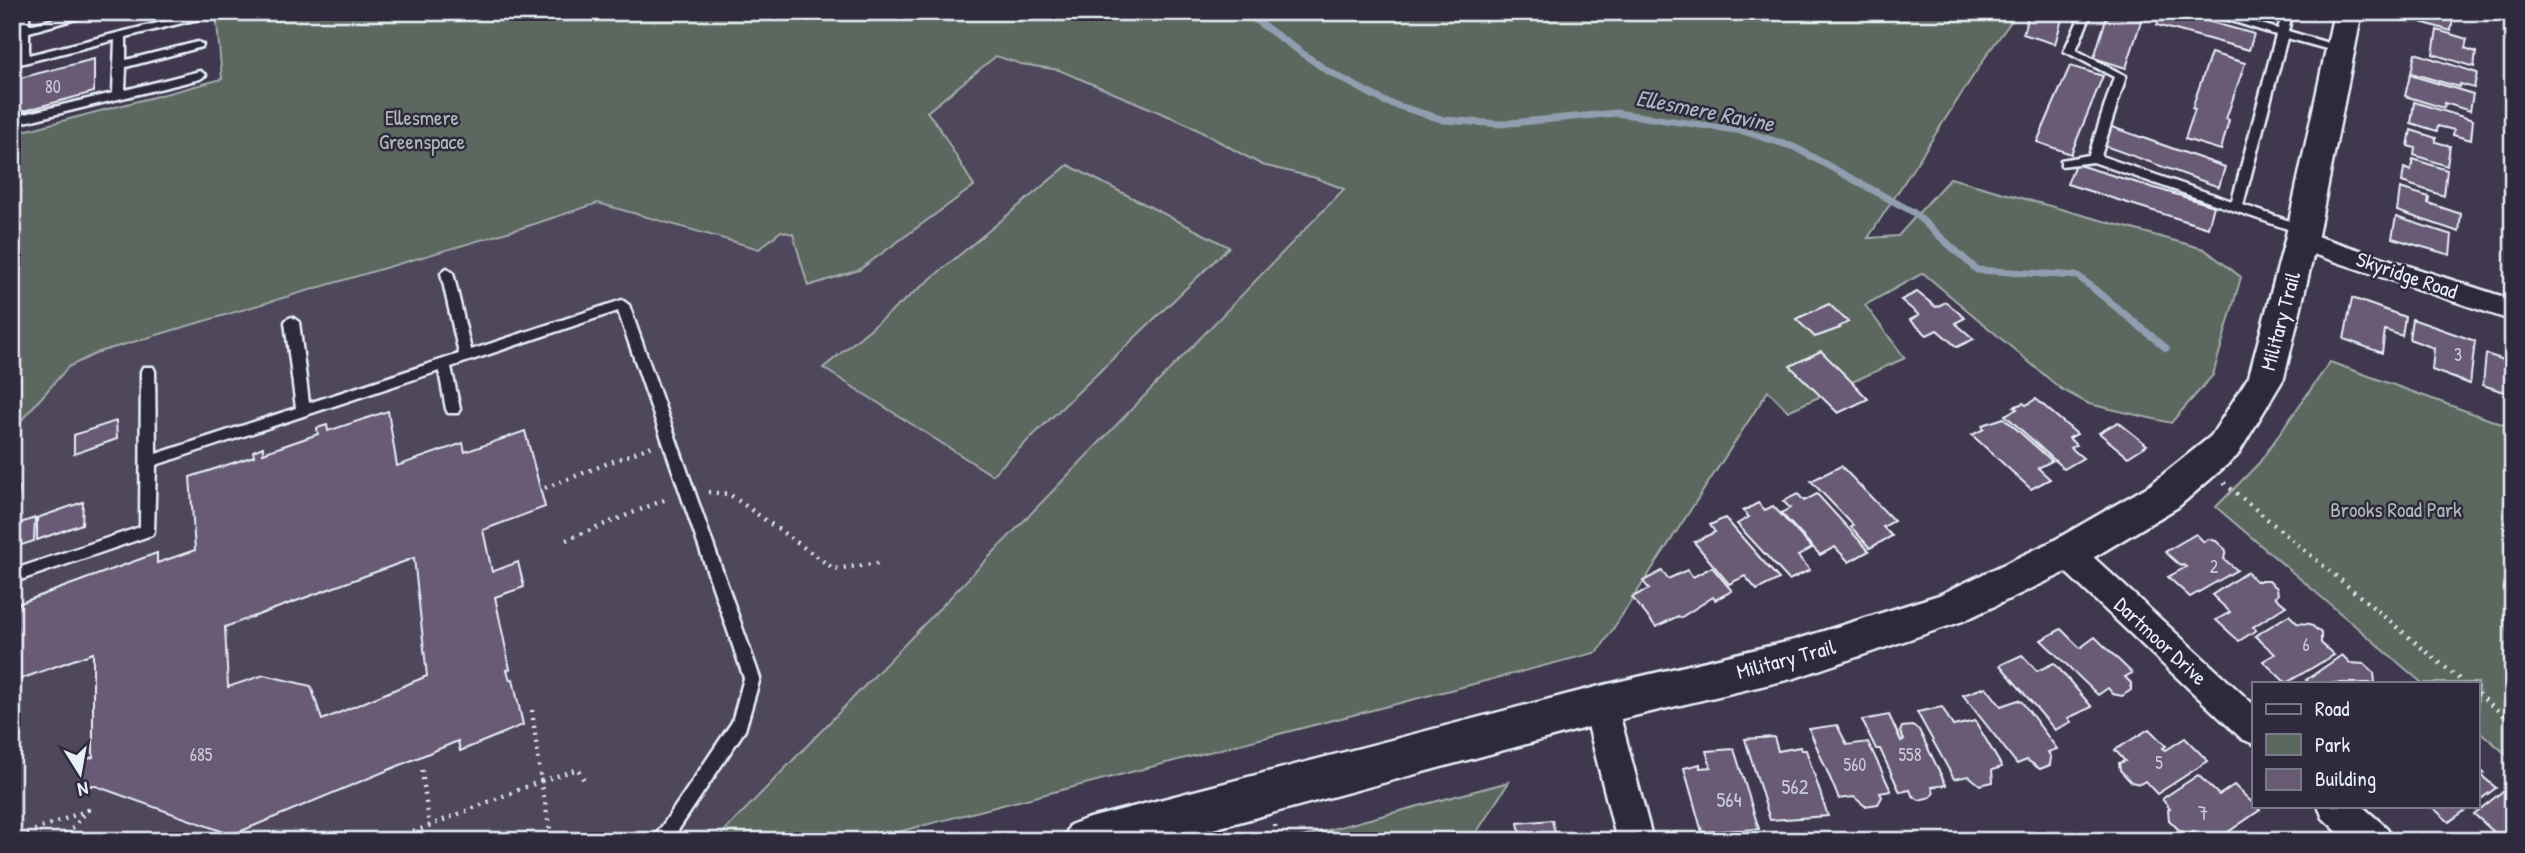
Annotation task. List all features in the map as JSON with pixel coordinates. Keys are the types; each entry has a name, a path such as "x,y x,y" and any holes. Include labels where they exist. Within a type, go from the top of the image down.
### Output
{"street":[{"name":"Military Trail","path":"1086,841 1600,705 1795,659 1950,609 2067,553 2164,496 2224,446 2266,379 2302,235 2345,31"},
{"name":"Skyridge Road","path":"2302,235 2513,311"},
{"name":"Dartmoor Drive","path":"2067,553 2252,726"},
{"path":"1600,705 1635,841"},
{"path":"2338,808 2374,841"}],"lane":[{"path":"23,12 18,62 194,17"},
{"path":"23,30 96,12"},
{"path":"2087,12 2070,51 2120,76 2094,158"},
{"path":"2208,12 2283,33 2345,31"},
{"path":"2237,205 2288,12"},
{"path":"119,95 121,35"},
{"path":"120,65 198,45"},
{"path":"12,121 200,75"},
{"path":"2065,163 2094,158 2237,205 2302,235"},
{"path":"447,273 466,357"},
{"path":"149,462 622,305 752,678 739,725 661,841"},
{"path":"292,322 303,410"},
{"path":"444,364 453,409"},
{"path":"12,577 147,531 148,371"}],"path":[{"path":"545,488 669,439"},
{"path":"2202,464 2463,682"},
{"path":"566,540 687,490 729,494 834,569 880,563"},
{"path":"2480,696 2513,723"},
{"path":"532,710 552,841"},
{"path":"391,841 578,768 586,784"},
{"path":"422,770 429,826"},
{"path":"12,839 88,810 62,841"}],"shaded area":[{"path":"1006,48 1344,189 715,841 12,841 12,431 75,359 598,203 759,249"}],"green space":[{"name":"Ellesmere Greenspace","path":"216,12 2018,12 1988,53 1868,238 1898,236 1950,178 2204,249 2241,277 2213,375 2171,423 2089,404 2061,389 1923,273 1865,305 1905,358 1788,411 1768,391 1598,652 863,841 715,841 1344,189 1316,178 1262,165 1185,123 1059,70 1021,64 996,56 927,112 974,186 859,270 808,286 793,234 781,231 759,249 598,203 99,352 68,367 12,431 12,134 222,79"},
{"path":"1068,165 1229,247 992,475 823,368"},
{"name":"Brooks Road Park","path":"2330,362 2513,428 2513,760 2480,732 2480,682 2421,682 2216,507 2259,463"},
{"path":"1509,782 1471,841 1287,841"}],"building":[{"path":"2029,12 2064,12 2055,44 2023,34"},
{"path":"2108,12 2144,12 2126,68 2094,58"},
{"path":"2162,12 2181,14 2254,34 2249,50 2157,25"},
{"path":"2419,12 2454,12 2451,31 2421,22 2423,15"},
{"path":"2437,30 2467,39 2465,48 2476,52 2474,67 2433,54"},
{"path":"2211,53 2245,63 2226,119 2229,120 2221,150 2185,139 2195,109 2192,108"},
{"path":"2415,53 2477,73 2474,88 2460,84 2459,87 2411,73"},
{"path":"94,59 94,92 12,114 12,80"},
{"path":"2070,66 2103,76 2071,154 2037,142"},
{"path":"2410,75 2473,94 2470,111 2445,103 2444,108 2405,96"},
{"path":"2414,102 2473,120 2471,140 2453,135 2454,130 2438,126 2437,131 2411,123"},
{"path":"2109,126 2225,167 2219,187 2102,145"},
{"path":"2411,130 2450,146 2447,166 2414,155 2415,148 2408,146"},
{"path":"2413,159 2447,170 2444,196 2402,182 2404,168 2411,171"},
{"path":"2075,164 2214,206 2208,228 2067,184"},
{"path":"2400,188 2429,197 2428,203 2461,214 2459,232 2397,211"},
{"path":"2396,217 2452,235 2450,255 2392,238"},
{"path":"1917,292 1936,307 1946,302 1965,318 1955,323 1974,339 1957,347 1937,330 1927,335 1910,320 1919,315 1901,300"},
{"path":"2352,298 2405,317 2402,336 2385,330 2382,353 2344,339"},
{"path":"1829,304 1848,322 1840,328 1815,337 1796,319"},
{"path":"2412,319 2475,341 2470,384 2432,370 2434,348 2409,339"},
{"path":"1821,351 1868,399 1838,413 1790,366"},
{"path":"2486,354 2513,363 2513,395 2483,385"},
{"path":"2036,399 2077,434 2069,438 2076,445 2071,448 2083,458 2064,469 2005,415 2017,409 2014,407 2023,403 2026,405"},
{"path":"388,411 397,466 463,443 465,452 525,431 545,507 483,530 492,572 518,562 524,587 495,597 510,669 507,670 510,680 513,679 523,725 460,751 458,741 232,835 93,785 80,789 80,762 93,757 93,653 12,682 12,606 157,553 157,563 195,550 190,477 254,456 253,451 263,447 263,453 318,434 317,428 327,425 328,431","holes":["414,558 427,676 322,720 311,686 264,675 228,687 225,627"]},
{"path":"2004,418 2052,461 2038,468 2050,479 2031,489 1972,435 1984,429 1982,425"},
{"path":"116,421 117,439 74,454 74,435"},
{"path":"2118,422 2147,445 2128,457 2099,433"},
{"path":"1841,466 1894,521 1883,527 1892,536 1870,548 1851,527 1853,525 1811,481"},
{"path":"19,487 17,513 12,514 12,489"},
{"path":"1798,494 1804,501 1817,494 1869,551 1849,562 1835,547 1820,555 1781,513 1790,508 1783,501"},
{"path":"83,502 82,524 37,540 37,518"},
{"path":"1758,503 1765,510 1773,506 1812,548 1798,556 1810,570 1789,580 1737,524 1749,517 1743,511"},
{"path":"35,518 34,541 12,548 12,526"},
{"path":"1725,518 1779,579 1757,590 1745,576 1729,584 1694,542 1715,532 1710,525"},
{"path":"2196,534 2204,542 2208,539 2216,541 2226,550 2224,559 2237,570 2190,597 2168,577 2186,567 2165,552"},
{"path":"1712,567 1732,591 1715,600 1713,597 1680,618 1678,616 1656,627 1632,597 1649,589 1643,581 1662,571 1668,579 1687,570 1693,577"},
{"path":"2247,572 2256,581 2269,581 2277,588 2278,595 2275,597 2286,606 2253,627 2256,630 2239,641 2216,620 2230,612 2212,595"},
{"path":"2289,615 2297,623 2310,624 2321,633 2321,643 2334,655 2285,682 2263,661 2275,654 2255,636"},
{"path":"2061,629 2080,648 2095,637 2132,673 2125,677 2131,683 2131,690 2122,696 2113,694 2108,688 2098,695 2041,640"},
{"path":"2022,655 2037,671 2054,663 2092,707 2068,718 2071,722 2055,730 2000,665"},
{"path":"2342,655 2350,663 2364,664 2374,673 2375,682 2308,682 2306,680"},
{"path":"1986,687 2001,706 2018,700 2022,702 2057,749 2048,752 2051,757 2050,765 2040,769 2027,760 2017,764 1963,695"},
{"path":"1942,707 1953,726 1975,721 2002,767 1992,770 1993,782 1980,785 1969,776 1954,779 1917,712"},
{"path":"1889,715 1901,741 1904,740 1900,732 1902,727 1912,726 1919,730 1946,785 1932,787 1934,792 1931,797 1919,800 1910,790 1900,792 1880,749 1876,749 1862,720"},
{"path":"1837,725 1847,745 1868,742 1891,791 1880,793 1882,797 1878,804 1865,806 1854,797 1839,799 1809,729"},
{"path":"2149,729 2166,746 2163,748 2166,750 2185,738 2208,761 2157,794 2145,781 2140,784 2131,782 2120,770 2119,763 2125,761 2115,750"},
{"path":"1774,737 1778,751 1800,747 1801,750 1806,750 1828,816 1770,820 1745,739"},
{"path":"1734,749 1759,829 1702,832 1684,768 1700,764 1700,768 1711,767 1706,751"},
{"path":"2480,770 2484,773 2481,775 2496,788 2480,800"},
{"path":"2198,775 2219,795 2234,785 2252,802 2252,808 2260,810 2215,841 2203,841 2194,832 2191,834 2180,831 2169,820 2170,809 2162,799"},
{"path":"2508,787 2513,791 2513,841 2486,841 2496,834 2474,814"},
{"path":"2433,808 2468,808 2449,822"},
{"path":"1552,820 1557,841 1522,841 1518,823"}],"waterway":[{"name":"Ellesmere Ravine","path":"1244,12 1326,70 1386,102 1444,120 1500,124 1616,113 1743,131 1794,147 1913,212 1977,270 2078,276 2166,348"}]}
